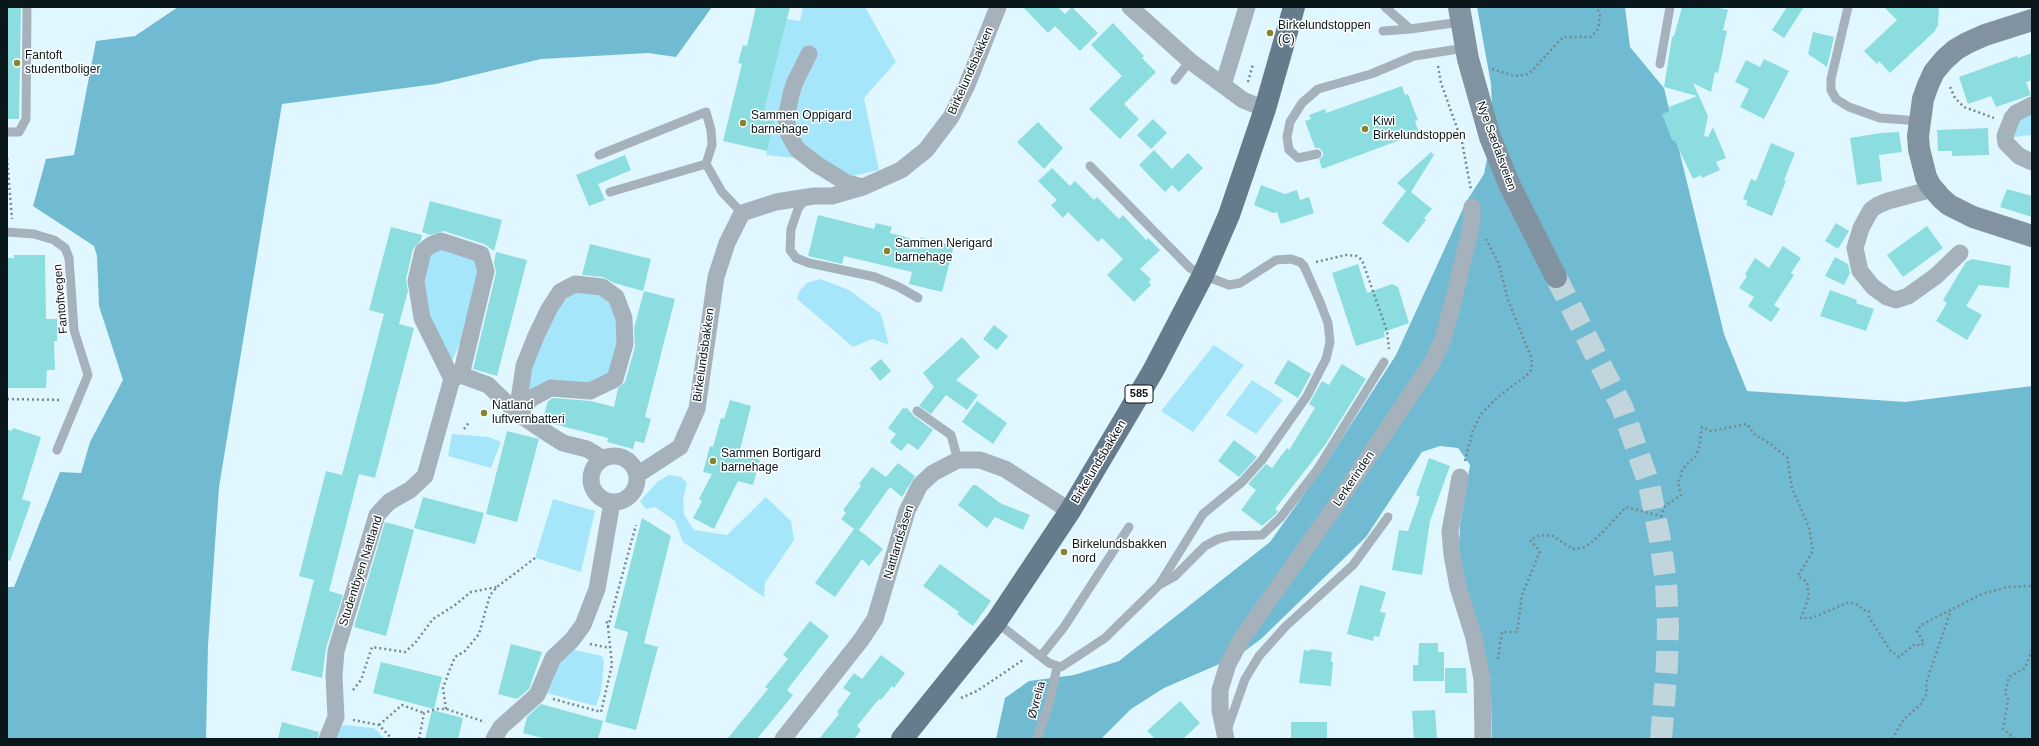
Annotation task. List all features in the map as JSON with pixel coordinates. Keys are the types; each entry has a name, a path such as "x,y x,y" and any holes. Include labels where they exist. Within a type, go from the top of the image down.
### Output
{"main road":[{"name":"Birkelundsbakken","path":"902,739 996,622 1070,511 1152,371 1203,275 1229,215 1265,109 1294,7"}],"street":[{"name":"Birkelundsbakken","path":"637,475 680,447 697,409 716,277 727,243 742,213 776,202 814,196 832,196 863,187 901,170 926,150 947,123 967,85 998,7"},
{"path":"1130,7 1190,61 1243,100 1265,109"},
{"path":"1223,85 1247,7"},
{"name":"Nye Sædalsveien","path":"1460,14 1467,53 1490,137 1507,179 1556,277"},
{"path":"2032,20 1967,43 1955,50 1934,72 1923,99 1919,121 1919,149 1922,164 1930,185 1941,198 1960,211 1990,223 2032,236"},
{"path":"810,54 795,82 791,94 786,119 788,135 797,149 816,164 847,183 863,187"},
{"path":"2032,105 2016,113 2005,136 2006,143 2019,156 2032,162"},
{"path":"1930,185 1929,190 1888,201 1871,210 1861,228 1855,248 1860,271 1873,287 1887,297 1896,300 1908,296 1936,276 1960,253"},
{"name":"Lerkerinden","path":"1226,738 1220,710 1220,690 1228,664 1242,638 1334,508 1432,363 1443,339 1472,215"},
{"name":"Studentbyen Nattland","path":"327,739 336,710 334,676 336,651 377,515 389,502 410,490 425,476 456,377 486,271 480,254 441,242 431,245 423,252 416,281 422,318 456,377"},
{"path":"575,284 602,287 616,297 624,318 624,344 615,379 590,391 551,388 532,398 518,413 524,366 549,309 560,292 575,284"},
{"path":"456,377 488,386 518,413 563,443 587,449 602,458"},
{"path":"616,455 624,457 634,468 637,475 635,488 626,499 612,502 598,497 591,484 592,469 602,458 616,455"},
{"name":"Nattlandsåsen","path":"783,739 861,640 875,619 907,511 920,485 933,472 958,460 980,460 1005,469 1070,511"},
{"path":"1460,477 1450,531 1452,556 1458,587 1474,638 1482,679 1483,739"},
{"path":"497,733 537,695 552,658 572,640 583,625 597,589 612,502"}],"lane":[{"path":"7,132 19,132 26,119 27,7"},
{"path":"1385,7 1410,29"},
{"path":"1660,64 1670,7"},
{"path":"1848,7 1831,79 1831,90 1836,99 1849,107 1880,118 1919,121"},
{"path":"1383,31 1410,29 1460,14"},
{"path":"1317,154 1298,158 1289,150 1287,137 1290,122 1302,103 1318,89 1372,74 1414,56 1467,53"},
{"path":"1175,80 1190,61"},
{"path":"599,155 706,112 711,130 712,145 706,164 722,192 742,213"},
{"path":"610,192 706,164"},
{"path":"996,622 1049,663 1057,667 1062,667 1068,664 1105,638 1159,585 1203,514 1242,482 1278,439 1307,396 1326,359 1330,342 1328,323 1304,266 1300,262 1291,259 1276,260 1240,283 1229,285 1203,275 1190,268 1090,166"},
{"path":"814,196 802,203 791,229 790,250 796,258 809,263 887,281 918,298"},
{"name":"Fantoftvegen","path":"9,232 34,234 54,240 65,248 69,258 74,330 87,372 87,379 57,450"},
{"path":"1159,585 1175,576 1205,546 1218,539 1230,536 1262,535 1270,528 1317,470 1384,362"},
{"path":"917,412 951,435 958,460"},
{"path":"1226,738 1235,704 1245,678 1259,656 1286,626 1353,566 1388,517"},
{"path":"1038,654 1072,616 1129,527"},
{"name":"Øvrelia","path":"1037,739 1049,704 1057,667"}],"path":[{"path":"1467,53 1496,71 1515,76 1529,74 1563,37 1591,37 1598,29 1600,16 1597,7"},
{"path":"1437,63 1440,83 1462,142 1469,178 1472,215 1484,234 1498,262 1508,300 1532,359 1531,370 1526,376 1499,396 1482,414 1473,430 1460,477"},
{"path":"1934,72 1944,76 1955,98 1964,108 2010,124"},
{"path":"7,158 13,215 9,232"},
{"path":"1304,266 1346,255 1357,256 1362,260 1389,338 1390,346 1384,362"},
{"path":"7,399 79,400"},
{"path":"464,429 470,421"},
{"path":"1482,679 1497,664 1502,632 1517,632 1522,595 1540,551 1530,540 1540,535 1553,536 1573,549 1585,547 1597,538 1626,507 1661,516 1665,506 1681,495 1678,484 1684,468 1695,458 1699,448 1702,427 1711,431 1747,424 1754,434 1769,443 1786,457 1792,488 1809,527 1813,551 1798,576 1806,582 1809,596 1801,618 1812,618 1849,602 1858,605 1863,610 1869,611 1869,616 1890,650 1898,657 1916,644 1920,646 1924,644 1918,631 1921,625 1982,594 2008,587 2032,586"},
{"path":"608,627 636,525"},
{"path":"446,709 442,688 455,657 465,651 479,634 490,595 497,587 534,558"},
{"path":"392,739 379,724 336,710 361,680 372,647 405,652 415,643 433,619 455,605 471,592 497,587"},
{"path":"537,695 601,712 612,665 608,627 597,589"},
{"path":"1892,739 1904,719 1920,705 1927,693 1926,683 1951,610"},
{"path":"2016,739 2003,729 2008,700 2005,693 2009,677 2025,668 2032,650"},
{"path":"960,699 977,691 1038,654"},
{"path":"379,724 402,705 424,713 436,709 446,709 497,733"},
{"path":"419,739 424,713"}],"shaded area":[{"path":"178,7 712,7 676,57 648,53 541,59 436,84 282,104 219,487 208,645 206,739 7,739 7,587 14,587 60,472 81,473 90,442 123,380 99,306 97,256 94,246 33,206 46,159 74,155 96,41 135,36"},
{"path":"803,7 865,7 896,62 864,98 879,170 853,176 820,161 766,155 774,117 763,114 787,19 800,21"},
{"path":"1477,7 1625,7 1630,47 1664,88 1724,334 1747,391 1905,402 2032,386 2032,739 1492,739 1491,701 1480,636 1458,566 1460,524 1470,465 1458,448 1440,446 1422,452 1366,537 1261,639 1238,656 1164,688 1131,709 1101,739 996,739 1005,698 1029,681 1074,675 1119,661 1270,542 1324,466 1396,355 1466,202 1484,174 1493,128 1491,84"},
{"path":"2032,108 2032,135 2013,137 2018,118"},
{"path":"443,247 475,258 479,274 464,335 450,365 426,307 421,273 429,252"},
{"path":"821,279 849,290 881,314 889,345 872,339 853,347 797,299 800,290 807,283"},
{"path":"578,289 595,291 610,303 618,326 618,356 612,373 592,386 524,396 529,370 560,304"},
{"path":"1214,345 1244,365 1193,432 1161,411"},
{"path":"1252,380 1283,400 1256,434 1226,415"},
{"path":"452,434 489,437 501,442 491,468 448,456"},
{"path":"669,475 681,477 687,483 683,500 684,515 694,530 727,535 766,497 791,521 794,540 765,583 764,597 683,542 675,521 655,507 646,509 640,501 657,482"},
{"path":"553,499 595,511 581,572 535,558"},
{"path":"570,649 602,656 604,662 601,691 596,706 546,693 552,668"},
{"path":"343,725 374,728 385,739 332,739"}],"building":[{"name":"Fantoft studentboliger","path":"7,7 21,7 19,119 7,119"},
{"path":"756,7 790,7 763,115 775,118 767,151 723,141 742,64 738,63 743,45 747,46"},
{"path":"1023,7 1058,7 1065,14 1072,7 1098,33 1080,51 1055,26 1048,33"},
{"path":"1682,7 1715,7 1728,10 1723,30 1727,31 1718,73 1715,72 1711,92 1693,83 1708,116 1704,136 1708,137 1713,127 1726,158 1716,162 1720,170 1702,178 1701,175 1693,179 1675,141 1672,140 1662,114 1670,111 1669,107 1697,96 1664,87 1672,37 1674,36"},
{"path":"1787,7 1804,7 1784,38 1772,30"},
{"path":"1884,7 1939,7 1938,25 1935,31 1890,73 1879,61 1877,64 1864,51 1897,20"},
{"path":"1113,23 1144,56 1142,58 1156,72 1124,104 1139,119 1120,139 1089,109 1122,76 1091,45"},
{"path":"1813,32 1834,37 1827,67 1808,54"},
{"path":"2032,53 2032,80 2026,82 2031,95 1996,107 1991,96 1968,104 1959,77 2017,56 2018,58"},
{"path":"1764,59 1789,71 1764,119 1740,107 1749,89 1735,82 1746,60 1760,67"},
{"path":"1402,86 1405,95 1408,94 1418,120 1415,121 1419,133 1322,169 1319,159 1323,156 1323,152 1319,148 1315,148 1305,121 1311,119 1309,115 1325,109 1326,113"},
{"path":"1153,119 1167,133 1151,149 1137,135"},
{"path":"1038,122 1063,148 1044,169 1017,142"},
{"path":"1988,128 1989,155 1952,156 1952,151 1938,151 1937,130"},
{"path":"1899,132 1902,152 1879,155 1882,181 1857,185 1850,138"},
{"path":"1771,143 1795,153 1772,216 1746,205 1748,201 1743,199 1751,179 1756,181"},
{"path":"1154,150 1172,169 1188,153 1203,168 1179,192 1172,185 1165,192 1139,165"},
{"path":"1431,152 1434,155 1411,192 1432,209 1424,218 1426,220 1408,243 1382,223 1406,191 1397,183"},
{"path":"625,155 631,170 598,184 605,200 589,206 576,175"},
{"path":"1052,168 1070,186 1075,181 1094,200 1097,197 1119,219 1123,215 1146,240 1148,238 1160,250 1140,269 1151,279 1149,282 1151,285 1134,302 1107,275 1123,259 1102,238 1098,242 1068,212 1063,218 1051,205 1057,200 1038,181"},
{"path":"1261,185 1285,194 1297,190 1300,200 1309,197 1314,213 1281,224 1277,212 1273,213 1254,205"},
{"path":"2007,189 2032,196 2032,217 2000,207"},
{"path":"430,201 502,220 494,251 484,244 444,231 430,235 422,232"},
{"path":"818,215 874,229 876,223 892,227 890,233 920,241 920,237 954,246 942,292 909,284 912,272 844,256 842,264 808,256"},
{"path":"1836,223 1849,231 1838,249 1825,241"},
{"path":"1927,226 1943,248 1903,277 1887,255"},
{"path":"391,227 422,235 421,240 413,249 406,279 408,291 399,324 414,328 375,478 359,474 329,591 343,595 326,648 322,678 291,670 314,580 299,576 326,471 342,475 384,314 369,310"},
{"path":"590,244 651,259 643,291 614,283 603,277 582,275"},
{"path":"1783,246 1801,258 1791,273 1794,275 1774,305 1780,309 1771,322 1748,306 1754,297 1739,288 1747,276 1745,274 1755,258 1769,268"},
{"path":"496,252 527,260 497,376 473,369 496,273 494,262"},
{"path":"14,255 45,255 46,319 57,319 57,341 54,341 55,370 47,370 46,388 7,388 7,258 14,258"},
{"path":"1835,257 1848,264 1850,273 1844,285 1825,276"},
{"path":"1972,259 2011,266 2009,288 1979,285 1966,306 1982,315 1967,340 1936,321 1947,303 1943,300 1966,262"},
{"path":"1358,264 1367,293 1392,284 1398,287 1409,323 1384,332 1385,337 1356,346 1332,273"},
{"path":"1830,290 1857,300 1856,303 1874,309 1866,331 1820,316"},
{"path":"644,291 675,299 645,417 651,419 644,443 635,441 633,449 607,442 608,438 550,423 543,418 548,401 553,398 591,401 614,407 618,388 625,382 635,347 634,328"},
{"path":"994,325 1008,336 997,350 983,339"},
{"path":"962,337 980,357 956,380 978,395 967,410 946,395 931,414 919,406 934,387 923,373"},
{"path":"881,359 891,371 880,381 870,368"},
{"path":"1288,360 1311,374 1298,398 1274,383"},
{"path":"1342,364 1366,379 1325,445 1275,509 1278,511 1276,514 1262,526 1241,510 1256,490 1248,484 1266,464 1272,468 1287,448 1289,450 1315,408 1309,404 1322,381 1329,385"},
{"path":"730,400 751,406 739,454 760,460 753,485 738,481 714,529 693,518 702,501 699,499 712,474 703,472 710,446 713,447 721,418 724,419"},
{"path":"977,401 1007,423 993,444 962,422"},
{"path":"906,407 914,416 933,430 918,450 908,443 901,451 890,442 896,434 888,428 903,408 905,409"},
{"path":"13,428 41,437 22,499 31,502 10,561 7,560 7,429 12,431"},
{"path":"507,431 539,439 517,522 486,514"},
{"path":"1234,440 1257,457 1239,477 1218,461"},
{"path":"1429,458 1450,466 1430,521 1422,575 1392,570 1399,530 1408,531 1420,497 1416,495"},
{"path":"898,463 915,476 902,497 890,487 859,530 883,549 869,566 862,559 835,597 815,583 854,529 841,519 846,513 843,510 861,486 859,484 872,467 886,477"},
{"path":"973,485 976,485 1000,503 1030,515 1023,530 995,517 987,528 958,505"},
{"path":"423,497 484,513 475,544 414,528"},
{"path":"642,518 671,536 644,643 658,647 636,730 605,722 628,632 614,628"},
{"path":"385,522 414,530 386,636 354,627"},
{"path":"940,564 991,601 973,626 957,614 959,612 923,586"},
{"path":"1360,585 1386,592 1380,612 1386,613 1379,637 1374,636 1373,641 1347,634"},
{"path":"810,621 829,636 787,690 793,695 757,739 727,739 768,689 765,687 788,659 783,655"},
{"path":"1419,643 1438,643 1438,652 1444,652 1444,681 1413,681 1413,665 1418,665"},
{"path":"511,644 542,652 529,689 517,699 498,694"},
{"path":"1310,649 1332,652 1331,662 1333,662 1331,686 1299,683 1304,650 1310,651"},
{"path":"881,655 905,673 894,688 892,686 881,700 879,699 857,726 861,730 854,739 819,739 839,714 837,712 851,693 843,688 854,673 862,679"},
{"path":"381,662 442,677 434,709 373,693"},
{"path":"1445,668 1466,668 1467,693 1445,693"},
{"path":"1180,701 1200,723 1183,739 1155,739 1147,731"},
{"path":"541,704 603,721 598,739 546,739 523,733 527,717"},
{"path":"432,710 463,718 458,739 425,739"},
{"path":"1435,710 1437,738 1414,739 1412,711"},
{"path":"282,722 319,732 317,739 278,739"},
{"path":"1291,722 1327,722 1327,739 1291,738"}],"tunnel":[{"path":"1556,277 1622,407 1649,484 1660,540 1666,583 1668,626 1667,664 1661,739"}],"place":[{"name":"Birkelundstoppen (C)","path":"1270,33"},
{"name":"Fantoft studentboliger","path":"17,63"},
{"name":"Sammen Oppigard barnehage","path":"743,123"},
{"name":"Kiwi Birkelundstoppen","path":"1365,129"},
{"name":"Sammen Nerigard barnehage","path":"887,251"},
{"name":"Natland luftvernbatteri","path":"484,413"},
{"name":"Sammen Bortigard barnehage","path":"713,461"},
{"name":"Birkelundsbakken nord","path":"1064,552"}]}
